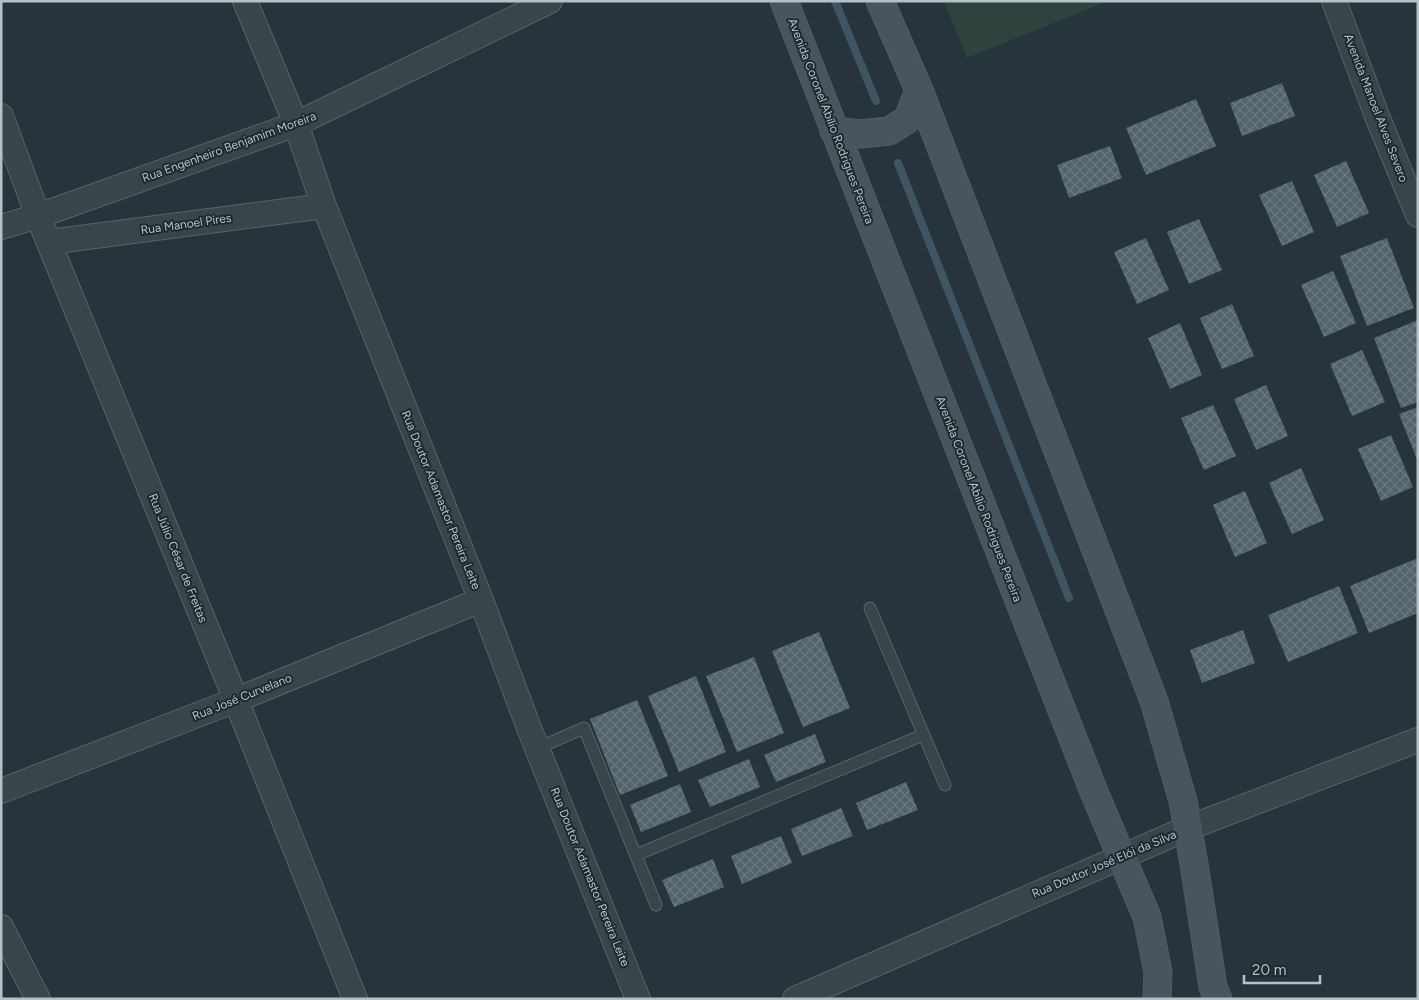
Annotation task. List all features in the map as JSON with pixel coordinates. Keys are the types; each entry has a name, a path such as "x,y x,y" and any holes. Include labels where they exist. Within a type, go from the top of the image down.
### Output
{"street":[{"name":"Rua Doutor Adamastor Pereira Leite","path":"245,1 296,124 324,206 638,999"},
{"name":"Avenida Coronel Abílio Rodrigues Pereira","path":"784,1 1094,792 1147,917 1158,972 1157,999"},
{"path":"880,1 920,90 1154,701 1188,828 1213,987 1218,999"},
{"name":"Avenida Manoel Alves Severo","path":"1334,1 1377,116 1418,215"},
{"name":"Rua Engenheiro Benjamim Moreira","path":"38,216 296,124 536,4"},
{"path":"834,131 860,134 889,131 908,119 920,90"},
{"name":"Rua Júlio César de Freitas","path":"1,116 38,216 236,700 355,999"},
{"name":"Rua Manoel Pires","path":"49,242 324,206"},
{"path":"1,227 38,216"},
{"name":"Rua José Curvelano","path":"1,791 236,700 481,600"},
{"name":"Rua Doutor José Elói da Silva","path":"795,999 1188,828 1418,740"},
{"path":"1,927 36,998"}],"lane":[{"path":"870,608 945,785"},
{"path":"538,748 584,728 656,905"},
{"path":"636,854 924,735"}],"green space":[{"path":"944,1 1108,1 967,58"}],"building":[{"path":"1282,83 1295,116 1242,136 1230,103"},
{"path":"1196,99 1216,146 1146,175 1126,128"},
{"path":"1110,146 1122,178 1069,198 1057,165"},
{"path":"1346,161 1369,213 1337,227 1314,175"},
{"path":"1292,181 1314,232 1282,246 1259,195"},
{"path":"1199,219 1222,270 1189,284 1167,232"},
{"path":"1146,238 1169,290 1137,304 1114,252"},
{"path":"1387,238 1414,308 1367,326 1340,256"},
{"path":"1333,271 1356,323 1324,337 1301,285"},
{"path":"1232,304 1254,356 1222,369 1200,318"},
{"path":"1418,320 1418,402 1401,408 1374,338"},
{"path":"1180,323 1202,375 1170,389 1148,338"},
{"path":"1362,350 1385,402 1352,416 1330,364"},
{"path":"1266,385 1288,436 1256,450 1234,399"},
{"path":"1213,405 1236,456 1204,470 1181,418"},
{"path":"1418,407 1418,462 1399,414"},
{"path":"1391,435 1413,487 1381,501 1358,449"},
{"path":"1301,468 1324,520 1292,534 1269,483"},
{"path":"1245,491 1267,543 1235,557 1213,505"},
{"path":"1418,558 1418,613 1369,633 1350,586"},
{"path":"1339,586 1358,633 1288,662 1268,615"},
{"path":"1243,630 1255,663 1202,683 1190,650"},
{"path":"819,632 850,708 803,727 772,651"},
{"path":"754,657 784,733 737,752 706,676"},
{"path":"696,676 726,752 679,772 648,696"},
{"path":"637,700 668,776 620,795 590,719"},
{"path":"815,734 826,762 776,782 764,755"},
{"path":"749,759 760,787 710,807 698,780"},
{"path":"906,782 918,810 867,830 856,803"},
{"path":"680,784 691,812 641,832 630,805"},
{"path":"841,808 853,836 802,856 791,829"},
{"path":"781,836 792,863 742,884 731,856"},
{"path":"713,859 724,887 674,907 662,880"}],"waterway":[{"path":"835,1 876,101"},
{"path":"898,163 1069,598"}]}
